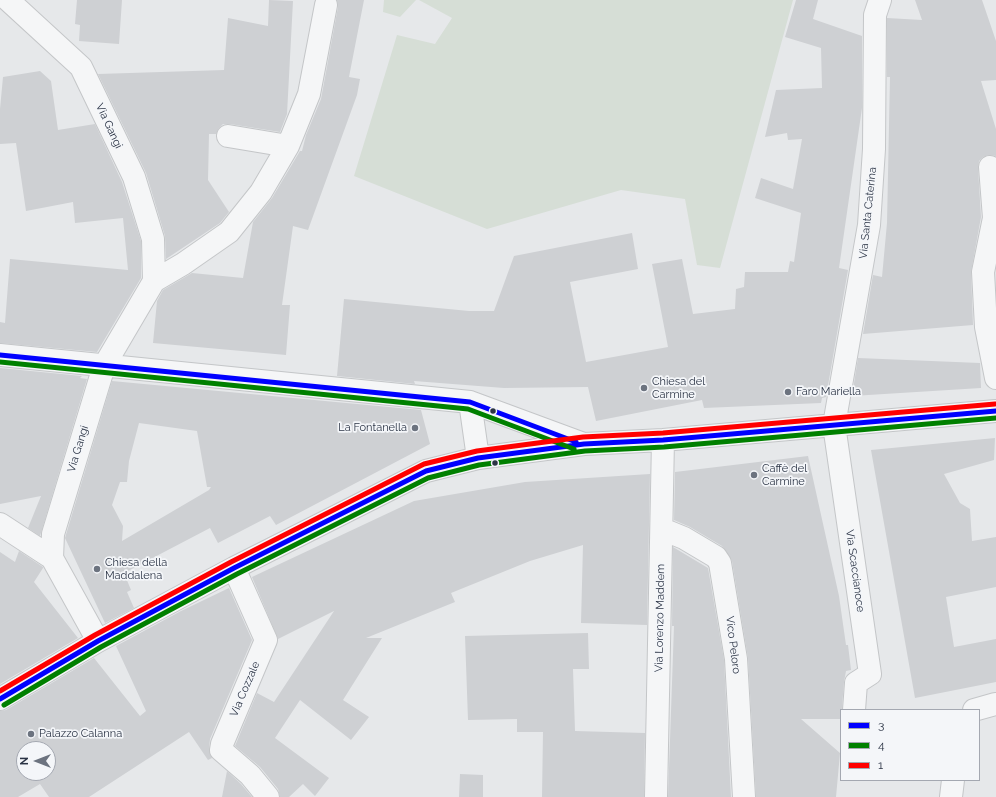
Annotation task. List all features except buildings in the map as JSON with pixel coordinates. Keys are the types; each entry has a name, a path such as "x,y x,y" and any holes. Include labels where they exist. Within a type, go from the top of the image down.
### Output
{"street":[{"name":"Via Gangi","path":"8,0 81,67 134,177 153,239 154,281"},
{"name":"Via Santa Caterina","path":"834,425 869,224 874,149 875,15 880,0"},
{"name":"Via Gangi","path":"52,558 53,534 104,366 154,281 229,232 261,192 288,146 309,94 326,5"},
{"path":"228,136 288,146"},
{"path":"990,167 994,218 983,272 986,327 996,378"},
{"path":"0,355 470,402 584,444"},
{"path":"470,402 478,458"},
{"path":"0,699 98,641 234,568 426,471 478,458 584,444 663,440 996,411"},
{"name":"Via Scaccianoce","path":"834,425 870,674 856,684 854,709"},
{"name":"Via Lorenzo Maddem","path":"656,797 663,440"},
{"path":"0,524 52,558 98,641"},
{"name":"Vico Peloro","path":"662,529 684,538 716,558 720,563 736,659 744,797"},
{"name":"Via Cozzale","path":"234,568 266,640 222,744 221,750 250,774 268,797"},
{"path":"978,709 995,704"},
{"path":"951,797 953,781"}],"shaded area":[{"path":"384,0 416,0 400,17 383,12"},
{"path":"419,0 793,0 720,268 697,265 685,199 621,190 487,229 354,176 397,35 435,44 452,18"}],"transit line":[{"name":"3","path":"0,355 470,402 576,442"},
{"name":"4","path":"0,362 468,409 574,449"},
{"name":"1","path":"0,691 95,635 231,562 424,464 477,451 583,437 663,433 995,404"},
{"name":"3","path":"0,699 98,641 234,568 426,471 478,458 584,444 663,440 996,411"},
{"name":"4","path":"4,705 101,647 237,574 428,478 479,465 585,451 664,447 996,418"}],"place":[{"name":"Chiesa del Carmine","path":"644,388"},
{"name":"Faro Mariella","path":"788,392"},
{"name":"La Fontanella","path":"415,428"},
{"name":"Caffè del Carmine","path":"754,475"},
{"name":"Chiesa della Maddalena","path":"97,569"},
{"name":"Palazzo Calanna","path":"31,734"}]}
